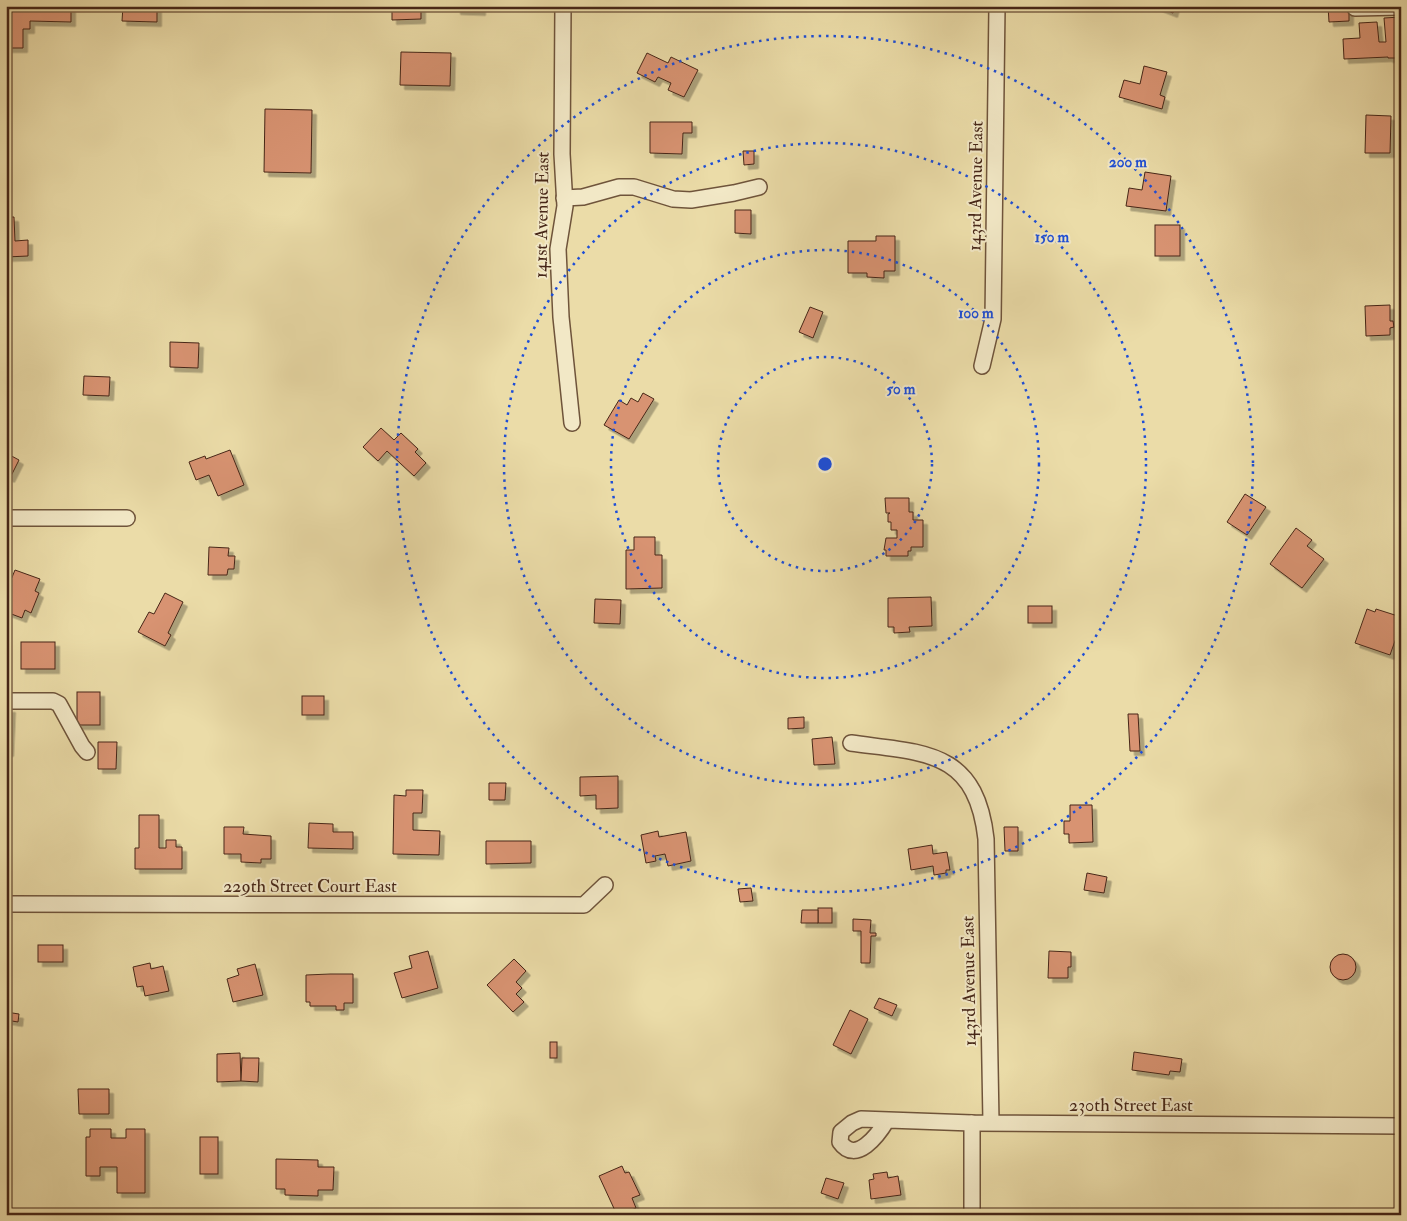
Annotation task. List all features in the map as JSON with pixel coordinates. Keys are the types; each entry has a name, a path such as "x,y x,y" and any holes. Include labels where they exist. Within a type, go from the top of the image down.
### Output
{"street":[{"name":"141st Avenue East","path":"563,6 562,154 565,206 558,249 561,317 572,423"},
{"name":"143rd Avenue East","path":"982,366 993,319 997,6"},
{"path":"1355,8 1401,7"},
{"path":"564,198 582,197 619,187 634,187 673,199 691,200 759,187"},
{"path":"6,518 127,518"},
{"path":"6,701 53,701 59,704 87,752"},
{"name":"143rd Avenue East","path":"850,743 919,752 938,758 954,767 967,780 984,818 986,838 991,1122"},
{"name":"229th Street Court East","path":"6,904 584,905 606,885"},
{"name":"230th Street East","path":"887,1120 878,1135 862,1148 852,1152 846,1150 840,1142 841,1132 852,1123 861,1119 972,1123 1401,1126"},
{"path":"972,1123 972,1215"}],"building":[{"path":"6,6 71,6 71,22 30,21 30,29 23,29 23,48 6,48"},
{"path":"123,6 157,6 157,22 122,21"},
{"path":"392,6 421,6 421,19 392,20"},
{"path":"456,6 481,6 481,11 456,10"},
{"path":"1155,6 1175,6 1173,13"},
{"path":"1328,6 1349,6 1349,21 1329,22"},
{"path":"1401,17 1401,58 1344,59 1343,39 1360,38 1359,23 1377,22 1379,42 1386,42 1384,18"},
{"path":"401,52 451,53 450,86 400,85"},
{"path":"647,53 668,63 671,57 698,70 684,97 668,90 671,83 658,77 655,82 637,73"},
{"path":"1144,66 1167,72 1160,95 1165,97 1162,109 1119,97 1124,80 1140,84"},
{"path":"265,109 312,110 311,173 264,172"},
{"path":"1366,115 1391,116 1390,153 1365,153"},
{"path":"650,122 692,122 692,133 683,133 682,154 650,153"},
{"path":"743,151 754,151 754,164 744,165"},
{"path":"1145,172 1171,176 1166,211 1126,206 1129,188 1142,190"},
{"path":"735,210 751,210 751,234 735,233"},
{"path":"6,217 14,217 15,241 28,240 28,256 6,257"},
{"path":"1155,225 1180,225 1180,256 1155,256"},
{"path":"876,236 895,236 895,271 884,271 884,278 867,277 867,273 848,273 848,241 876,241"},
{"path":"1390,305 1390,321 1393,321 1394,327 1390,328 1390,335 1366,336 1365,306"},
{"path":"810,307 823,312 813,338 799,332"},
{"path":"170,342 199,343 198,368 170,367"},
{"path":"84,376 110,377 109,396 83,395"},
{"path":"643,393 654,399 629,439 604,425 619,400 627,405 631,398 638,402"},
{"path":"381,428 394,440 401,433 418,449 415,452 426,463 414,476 387,451 378,461 363,447"},
{"path":"230,450 244,485 218,496 209,475 196,480 189,462 205,456 206,459"},
{"path":"6,453 19,460 10,478 6,476"},
{"path":"1245,494 1266,507 1247,535 1227,522"},
{"path":"885,498 909,498 909,512 913,512 913,520 923,520 923,547 911,547 911,551 908,551 908,556 886,556 886,550 884,550 886,538 897,538 897,530 891,530 891,522 888,522 888,514 890,513 886,513"},
{"path":"1296,528 1312,540 1307,546 1324,559 1302,588 1270,564"},
{"path":"634,537 655,537 655,555 662,555 662,588 626,589 626,550 634,550"},
{"path":"209,547 229,548 228,556 235,556 234,569 228,569 227,575 208,575"},
{"path":"15,570 40,579 35,591 39,593 31,613 25,610 22,618 6,612 6,587 8,587"},
{"path":"165,593 183,602 168,633 171,635 165,646 138,632 149,612 154,614"},
{"path":"931,597 932,626 909,627 910,632 894,633 894,627 888,627 888,598"},
{"path":"595,599 621,600 620,624 594,623"},
{"path":"1028,606 1052,606 1052,623 1028,623"},
{"path":"1367,609 1375,612 1376,609 1401,617 1401,624 1390,655 1355,643"},
{"path":"21,642 55,642 55,669 21,669"},
{"path":"77,692 100,692 100,725 77,725"},
{"path":"302,696 324,696 324,715 302,715"},
{"path":"6,708 11,708 9,752 6,752"},
{"path":"1128,714 1138,714 1140,751 1130,751"},
{"path":"804,717 804,728 788,729 788,718"},
{"path":"832,737 835,764 814,765 812,739"},
{"path":"98,742 117,742 116,769 98,769"},
{"path":"618,776 618,808 596,809 596,795 580,796 580,777"},
{"path":"489,783 506,783 505,800 489,800"},
{"path":"406,790 423,790 422,813 413,813 413,830 440,831 439,855 393,854 394,795 406,796"},
{"path":"1070,805 1092,805 1093,842 1069,843 1069,834 1064,834 1064,821 1070,821"},
{"path":"139,815 159,815 159,848 166,848 166,840 176,840 176,847 182,847 182,869 135,869 135,848 139,848"},
{"path":"309,823 333,824 333,832 353,832 353,849 308,848"},
{"path":"224,827 244,827 243,834 271,836 271,859 261,859 261,863 241,862 241,854 224,854"},
{"path":"1004,827 1018,827 1018,851 1005,851"},
{"path":"658,831 659,837 686,832 691,861 668,866 665,854 655,856 656,861 646,863 641,835"},
{"path":"486,841 531,841 531,863 486,864"},
{"path":"932,845 933,854 947,852 950,870 946,870 946,873 934,875 933,866 911,870 908,849"},
{"path":"1087,873 1107,877 1104,893 1084,890"},
{"path":"751,888 753,901 740,902 738,889"},
{"path":"818,908 832,908 832,923 818,923"},
{"path":"802,910 818,910 818,923 801,923"},
{"path":"853,919 871,920 870,933 876,933 876,936 871,936 870,963 861,963 861,931 853,931"},
{"path":"38,945 63,945 63,962 38,962"},
{"path":"428,951 438,988 402,998 394,973 412,968 409,956"},
{"path":"1049,951 1071,952 1071,967 1068,967 1068,978 1048,978"},
{"path":"1343,954 1352,958 1356,967 1352,976 1343,980 1334,976 1330,967 1334,958"},
{"path":"514,959 526,971 516,982 522,988 516,994 524,1002 513,1012 487,985"},
{"path":"150,963 151,969 163,966 169,991 145,996 143,986 137,987 133,967"},
{"path":"255,964 263,995 233,1002 227,979 239,975 237,969"},
{"path":"353,974 353,1003 344,1003 344,1010 336,1010 336,1006 310,1006 310,1002 306,1002 306,975"},
{"path":"879,998 897,1005 892,1016 874,1008"},
{"path":"850,1010 868,1019 851,1054 833,1045"},
{"path":"6,1012 19,1014 18,1022 6,1020"},
{"path":"550,1042 557,1042 557,1058 550,1058"},
{"path":"1134,1052 1182,1059 1180,1072 1170,1071 1169,1075 1132,1070"},
{"path":"240,1053 241,1081 217,1082 217,1054"},
{"path":"242,1058 259,1058 258,1082 241,1081"},
{"path":"78,1089 109,1089 109,1114 79,1114"},
{"path":"90,1129 111,1129 111,1138 126,1138 126,1129 145,1129 145,1193 117,1193 117,1167 100,1167 100,1176 86,1176 86,1137 90,1137"},
{"path":"200,1137 218,1137 218,1174 200,1174"},
{"path":"276,1159 318,1160 318,1167 334,1167 333,1190 318,1190 318,1196 285,1195 285,1189 276,1189"},
{"path":"622,1166 625,1173 629,1172 640,1195 632,1198 636,1208 622,1215 617,1215 599,1176"},
{"path":"887,1172 888,1178 898,1176 901,1195 871,1199 869,1180 874,1179 873,1174"},
{"path":"826,1178 844,1183 838,1199 821,1193"},
{"path":"1372,1211 1372,1215 1338,1215 1338,1212"}]}
